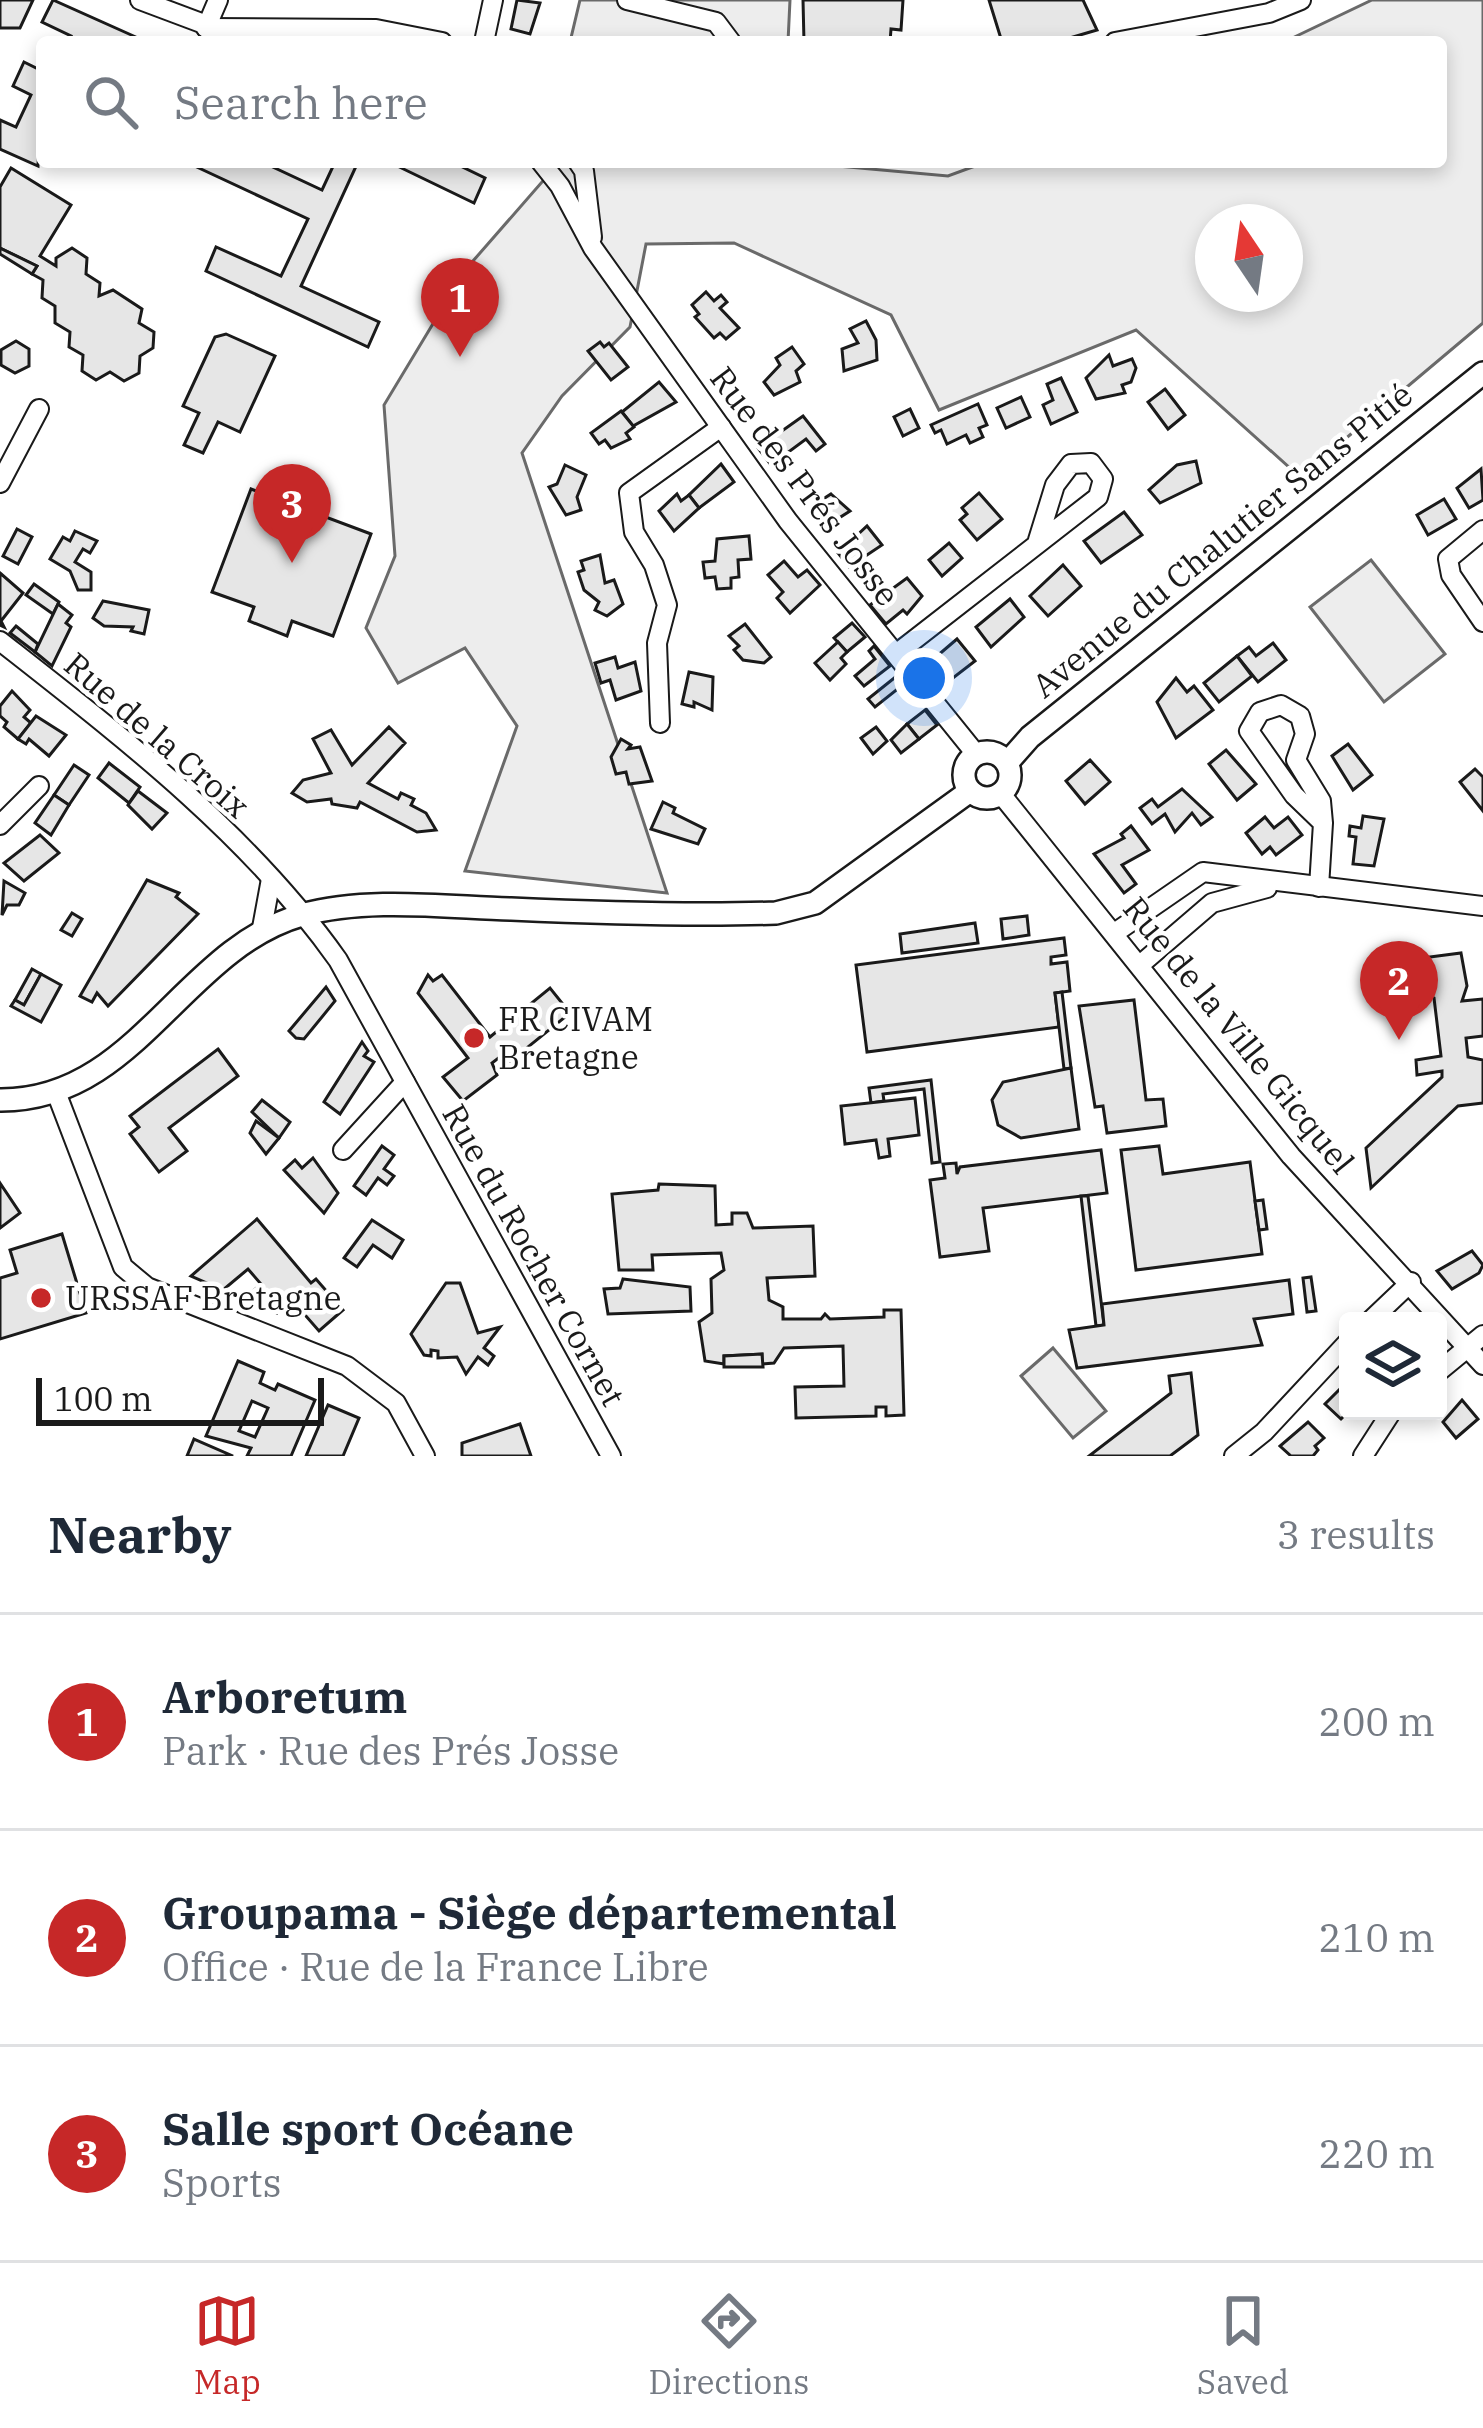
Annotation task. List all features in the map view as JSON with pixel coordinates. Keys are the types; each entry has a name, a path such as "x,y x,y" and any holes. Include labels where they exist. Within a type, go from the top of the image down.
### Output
{"street":[{"path":"140,0 232,36"},
{"path":"206,28 218,0"},
{"path":"485,36 493,0"},
{"path":"627,0 716,22 726,36"},
{"path":"1147,36 1269,13 1301,0"},
{"path":"206,28 376,29 412,36"},
{"name":"Rue des Prés Josse","path":"546,168 593,248 721,427 976,754"},
{"name":"Rue des Prés Josse","path":"582,168 593,248"},
{"name":"Avenue du Chalutier Sans Pitié","path":"1007,763 1030,737 1483,373"},
{"path":"0,483 39,409"},
{"path":"660,723 657,643 667,604 634,532 629,493 721,427"},
{"path":"1483,530 1448,559 1451,575 1483,622"},
{"path":"896,654 1038,540"},
{"name":"Rue de la Croix","path":"0,641 127,740 307,914"},
{"path":"1319,887 1323,824 1321,801 1296,760 1305,734 1300,716 1281,705 1260,712 1250,731 1294,795 1323,824"},
{"path":"997,753 1007,763 1009,783 1000,794 982,797 970,791 964,771 976,754 997,753"},
{"path":"0,825 39,787"},
{"path":"0,1100 27,1100 90,1077 137,1044 223,954 262,928 307,914 422,906 776,913 814,903 970,791"},
{"name":"Rue de la Ville Gicquel","path":"1000,794 1142,964 1291,1156 1411,1282 1475,1341 1483,1364"},
{"path":"1116,932 1203,872 1287,886 1483,906"},
{"path":"262,928 271,878"},
{"path":"1142,964 1212,903 1287,886"},
{"name":"Rue du Rocher Cornet","path":"307,914 611,1456"},
{"name":"Rue du Rocher Cornet","path":"343,1150 405,1082"},
{"path":"56,1092 123,1267 147,1287 347,1366 395,1403 425,1456"},
{"path":"1379,1312 1411,1282"},
{"path":"1447,1364 1475,1341"},
{"path":"1234,1456 1264,1432 1339,1352"},
{"path":"1363,1456 1386,1420"}],"shaded area":[{"path":"580,0 790,0 788,36 571,36"},
{"path":"1372,0 1483,0 1483,323 1300,477 1136,330 939,410 891,315 734,243 646,244 630,327 562,396 522,453 667,893 465,871 517,726 465,648 398,683 366,628 395,556 384,405 466,269 550,168 859,168 948,176 970,168 1447,168 1447,36 1297,36"},
{"path":"1371,560 1445,654 1384,702 1310,607"},
{"path":"1053,1348 1106,1411 1073,1438 1021,1376"}],"building":[{"path":"0,0 33,0 20,28 0,28"},
{"path":"53,0 134,36 71,36 42,22"},
{"path":"517,0 540,3 530,34 511,29"},
{"path":"803,0 903,0 901,30 891,29 890,36 804,36"},
{"path":"989,0 1083,0 1097,30 1076,36 1000,36"},
{"path":"24,62 36,68 36,165 0,149 0,120 16,127 31,95 13,86"},
{"path":"11,168 71,205 40,256 56,266 56,258 72,248 87,258 86,274 100,283 99,296 113,290 142,309 139,323 154,332 153,348 140,356 139,373 124,381 110,372 96,380 82,371 83,355 69,347 70,332 55,323 55,306 42,298 43,280 32,274 37,266 0,248 0,187"},
{"path":"199,168 275,168 322,190 332,168 355,168 301,286 379,322 368,347 206,271 216,247 281,276 308,219"},
{"path":"401,168 464,168 485,178 474,203"},
{"path":"0,248 37,266 32,274 0,254"},
{"path":"706,292 714,301 721,295 727,302 720,308 739,328 726,339 720,333 714,338 695,317 699,314 692,305"},
{"path":"866,321 876,340 877,360 844,371 842,349 858,343 850,329"},
{"path":"226,334 275,356 240,432 218,422 203,453 184,445 199,413 183,406 215,337"},
{"path":"16,341 29,349 29,366 15,373 1,365 1,350"},
{"path":"600,342 604,347 609,343 628,367 611,380 588,351"},
{"path":"792,347 804,364 796,371 800,382 774,395 764,382 780,365 776,358"},
{"path":"1109,355 1113,366 1132,359 1136,368 1131,382 1122,385 1125,393 1096,399 1086,378"},
{"path":"1061,378 1077,412 1051,424 1043,405 1053,400 1047,384"},
{"path":"659,382 676,402 633,426 622,412"},
{"path":"1165,389 1185,415 1168,429 1148,402"},
{"path":"1021,397 1030,417 1006,428 997,408"},
{"path":"978,404 987,425 979,428 983,437 970,443 966,435 947,444 941,430 935,433 931,425"},
{"path":"910,409 919,428 903,436 894,417"},
{"path":"621,411 634,427 626,433 630,439 611,448 605,440 599,444 591,433"},
{"path":"803,416 825,444 816,451 806,439 771,465 758,448"},
{"path":"1196,461 1201,483 1160,503 1149,490 1177,465"},
{"path":"721,464 734,482 699,508 689,495"},
{"path":"565,465 586,475 577,497 581,510 566,515 549,487 557,484"},
{"path":"1481,469 1483,500 1469,508 1457,488"},
{"path":"251,489 371,534 333,636 292,621 287,636 249,621 254,607 212,592"},
{"path":"979,493 1002,519 977,540 960,520 967,514 962,508"},
{"path":"677,494 681,501 689,495 699,508 674,531 659,511"},
{"path":"831,494 850,511 831,523 820,501"},
{"path":"1444,499 1456,519 1428,535 1417,515"},
{"path":"1124,512 1142,535 1101,563 1084,541"},
{"path":"867,526 882,545 849,567 838,553"},
{"path":"17,529 32,537 18,564 3,556"},
{"path":"75,531 97,541 90,553 83,549 75,562 91,572 91,590 78,590 70,571 50,559 63,537 70,541"},
{"path":"749,536 751,559 738,560 739,577 731,578 731,588 717,589 715,577 705,578 703,562 715,561 717,539"},
{"path":"949,543 962,558 942,576 929,560"},
{"path":"600,555 605,583 614,580 623,604 607,616 595,610 599,602 584,590 578,572 584,570 581,561"},
{"path":"784,561 798,577 807,570 820,585 790,613 777,598 783,592 768,575"},
{"path":"1063,565 1081,586 1048,616 1030,596"},
{"path":"0,573 23,593 1,621 4,627 0,625"},
{"path":"907,578 922,596 907,614 903,610 886,624 870,605"},
{"path":"34,584 59,602 53,614 26,595"},
{"path":"1010,599 1024,617 991,647 976,627"},
{"path":"103,601 149,610 144,634 131,631 133,627 104,626 93,618"},
{"path":"58,604 72,615 66,623 71,627 52,666 35,652"},
{"path":"852,623 865,637 847,652 834,638"},
{"path":"745,624 771,657 764,663 743,660 734,650 739,646 729,636"},
{"path":"16,626 38,644 35,652 10,633"},
{"path":"957,639 975,661 940,688 923,668"},
{"path":"838,642 847,652 841,658 846,664 830,680 815,663"},
{"path":"1273,643 1286,660 1258,682 1237,656 1249,647 1256,656"},
{"path":"874,646 890,666 864,686 855,676 875,659 869,651"},
{"path":"1237,656 1252,676 1219,702 1204,683"},
{"path":"615,657 618,668 635,662 641,691 616,700 610,680 601,683 595,663"},
{"path":"689,672 713,677 712,710 694,702 694,707 682,704"},
{"path":"898,675 904,684 875,707 868,699"},
{"path":"1176,678 1187,692 1194,686 1213,710 1176,738 1157,702"},
{"path":"12,691 30,710 24,717 31,723 18,739 4,727 7,722 0,716 0,706"},
{"path":"925,710 937,725 919,739 907,724"},
{"path":"36,716 66,735 49,756 29,739 26,744 18,739"},
{"path":"907,724 919,739 901,753 891,740"},
{"path":"389,727 405,743 368,783 398,799 401,793 414,799 411,805 426,813 436,830 417,832 360,802 357,808 332,804 331,799 307,802 292,793 303,780 331,773 313,739 331,730 352,765"},
{"path":"876,727 887,741 873,754 861,738"},
{"path":"621,739 631,745 628,749 640,747 652,781 629,784 626,772 616,774 611,757"},
{"path":"1348,744 1372,775 1353,790 1332,756"},
{"path":"1226,750 1256,784 1237,800 1209,764"},
{"path":"1090,760 1110,782 1085,804 1066,781"},
{"path":"109,763 140,787 129,803 98,778"},
{"path":"74,765 89,775 69,805 54,795"},
{"path":"1475,769 1483,777 1483,811 1460,782"},
{"path":"1182,789 1212,817 1201,825 1192,813 1175,832 1165,814 1152,824 1140,808 1152,799 1158,807"},
{"path":"138,791 167,813 152,829 128,805"},
{"path":"54,795 69,805 51,835 35,823"},
{"path":"663,802 675,808 673,813 705,829 698,844 651,829"},
{"path":"1363,816 1384,819 1374,866 1353,864 1356,837 1349,836 1350,826 1361,828"},
{"path":"1265,817 1274,828 1288,817 1302,835 1276,855 1270,847 1262,854 1246,833"},
{"path":"1131,826 1149,850 1122,865 1136,884 1124,893 1094,854 1124,838 1121,834"},
{"path":"40,835 59,853 24,881 4,863"},
{"path":"147,880 179,893 176,897 198,914 108,1006 97,993 92,1002 80,996"},
{"path":"4,881 25,893 19,905 7,905 2,915"},
{"path":"72,913 82,919 72,936 61,930"},
{"path":"1027,916 1029,935 1003,939 1001,919"},
{"path":"975,923 978,943 902,953 900,934"},
{"path":"1064,938 1066,955 1051,957 1051,964 1067,962 1070,991 1055,993 1059,1027 867,1052 856,965"},
{"path":"1461,953 1467,986 1462,1001 1483,999 1483,1036 1466,1038 1468,1057 1483,1060 1483,1103 1458,1106 1371,1188 1366,1148 1442,1077 1442,1071 1417,1075 1416,1060 1441,1056 1434,998 1426,994 1422,958"},
{"path":"32,969 41,974 24,1005 15,1000"},
{"path":"41,974 61,985 41,1022 11,1006 15,1000 24,1005"},
{"path":"428,975 433,981 442,975 490,1037 550,988 570,1013 507,1064 501,1056 492,1063 497,1075 463,1101 443,1077 468,1058 418,993"},
{"path":"326,987 335,1001 304,1039 296,1038 289,1031"},
{"path":"1062,992 1071,1068 1064,1069 1055,993"},
{"path":"1134,1000 1146,1100 1163,1099 1166,1126 1107,1133 1103,1106 1095,1107 1079,1006"},
{"path":"362,1042 368,1051 364,1056 374,1062 340,1114 324,1102"},
{"path":"218,1049 238,1076 169,1128 187,1151 159,1172 130,1134 139,1127 130,1116"},
{"path":"1071,1068 1079,1129 1021,1138 998,1125 992,1100 1003,1082"},
{"path":"931,1080 940,1162 932,1163 924,1089 883,1094 884,1101 871,1103 869,1088"},
{"path":"915,1098 919,1135 888,1139 890,1156 879,1158 876,1140 845,1144 841,1106"},
{"path":"262,1100 290,1122 279,1138 252,1112"},
{"path":"256,1121 279,1138 266,1154 250,1133"},
{"path":"382,1146 394,1155 384,1169 394,1176 387,1185 378,1178 366,1195 354,1186"},
{"path":"1159,1146 1163,1174 1250,1162 1262,1254 1136,1270 1121,1150"},
{"path":"1101,1150 1107,1193 983,1208 989,1251 940,1257 930,1180 945,1178 943,1164 956,1163 957,1174 960,1167"},
{"path":"313,1158 338,1193 324,1213 284,1170 295,1160 302,1168"},
{"path":"0,1183 20,1213 0,1228"},
{"path":"659,1184 715,1186 716,1225 732,1224 732,1213 747,1213 753,1228 813,1226 815,1276 767,1278 769,1300 783,1307 783,1319 821,1319 825,1314 830,1319 884,1317 884,1310 901,1310 904,1415 886,1416 886,1407 876,1407 876,1416 796,1418 795,1387 844,1386 843,1346 784,1348 774,1363 762,1364 762,1354 724,1356 724,1364 705,1361 699,1322 712,1313 711,1279 724,1270 721,1253 652,1255 653,1270 619,1270 612,1194 658,1190"},
{"path":"1081,1196 1088,1196 1104,1325 1096,1326"},
{"path":"1263,1200 1267,1229 1259,1230 1255,1201"},
{"path":"257,1219 311,1283 316,1279 343,1310 319,1331 292,1300 277,1313 244,1299 261,1284 248,1269 223,1290 191,1276"},
{"path":"372,1220 403,1240 392,1258 373,1245 357,1267 344,1258"},
{"path":"62,1234 86,1313 0,1339 0,1278 17,1273 10,1250"},
{"path":"1472,1251 1483,1265 1479,1273 1452,1289 1437,1271"},
{"path":"1311,1277 1316,1311 1307,1312 1303,1278"},
{"path":"623,1279 690,1287 691,1311 608,1314 604,1289 620,1288"},
{"path":"1289,1280 1293,1314 1254,1319 1262,1345 1077,1368 1069,1330 1104,1325 1102,1304"},
{"path":"446,1283 460,1283 478,1333 500,1327 484,1348 494,1356 488,1365 478,1357 466,1374 457,1357 438,1358 438,1351 431,1350 431,1356 424,1355 411,1334"},
{"path":"762,1354 763,1367 724,1367 724,1356"},
{"path":"238,1361 264,1372 260,1383 275,1390 278,1384 315,1400 291,1456 247,1456 251,1448 206,1436","holes":["252,1401 268,1408 255,1437 239,1431"]},
{"path":"1191,1373 1198,1435 1170,1456 1089,1456 1171,1393 1169,1376"},
{"path":"1339,1390 1339,1417 1325,1404"},
{"path":"1462,1400 1478,1419 1456,1438 1443,1422"},
{"path":"328,1405 359,1418 343,1456 306,1456"},
{"path":"1308,1422 1324,1438 1315,1446 1318,1450 1313,1456 1291,1456 1280,1446"},
{"path":"520,1424 531,1456 462,1456 462,1443"},
{"path":"194,1439 233,1456 187,1456"}],"place":[{"name":"Arboretum","path":"460,357"},
{"name":"Salle sport Océane","path":"292,563"},
{"name":"FR CIVAM Bretagne","path":"474,1038"},
{"name":"Groupama - Siège départemental","path":"1399,1040"},
{"name":"URSSAF Bretagne","path":"41,1298"}]}
